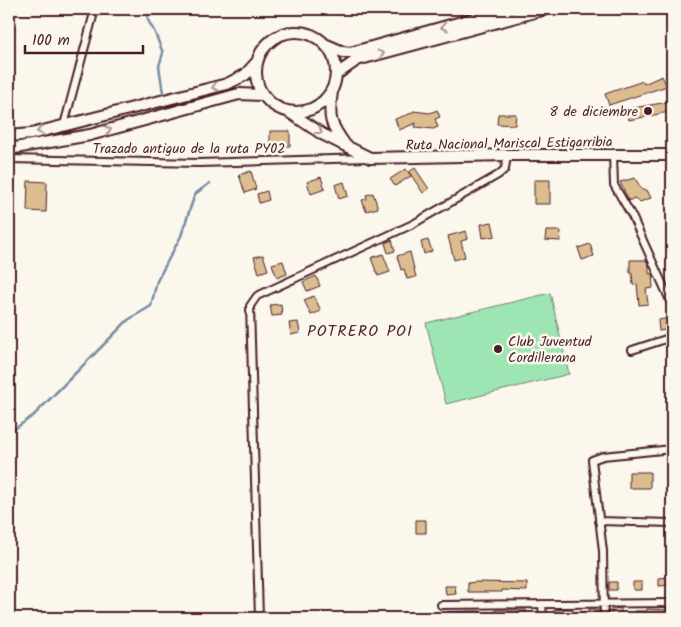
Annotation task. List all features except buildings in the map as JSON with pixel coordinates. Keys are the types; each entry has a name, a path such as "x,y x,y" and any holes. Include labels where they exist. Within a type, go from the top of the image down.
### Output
{"main road":[{"path":"332,92 321,104 306,112 290,112 279,109 269,103 257,85 256,63 261,51 270,40 282,34 295,32 308,34 343,52 350,53 508,9"},
{"path":"337,74 357,60 546,9"},
{"path":"326,44 334,59 337,74 332,92 331,124 348,148"},
{"path":"9,136 31,134 226,84 245,76 256,63"},
{"path":"9,149 90,134 239,94 262,94"},
{"name":"Ruta Nacional Mariscal Estigarribia","path":"290,112 348,148 370,158 507,155 672,155"}],"street":[{"path":"64,125 95,9"},
{"path":"259,618 250,306 257,296 413,224 498,175 505,169 507,155"},
{"path":"613,155 614,186 632,216 672,305"},
{"name":"Trazado antiguo de la ruta PY02","path":"9,159 199,163 370,158"},
{"path":"632,350 672,337"},
{"path":"604,618 603,551 592,460 603,456 672,449"},
{"path":"599,522 672,523"},
{"path":"441,605 672,603"},
{"path":"542,604 543,618"}],"green space":[{"name":"Club Juventud Cordillerana","path":"550,293 569,374 446,404 426,323"}],"waterway":[{"path":"147,9 148,20 163,53 159,66 163,93"},
{"path":"9,433 34,415 128,320 151,306 157,281 181,236 195,194 210,183"}],"place":[{"name":"8 de diciembre","path":"648,111"},
{"name":"Club Juventud Cordillerana","path":"498,349"}],"district":[{"name":"POTRERO POI","path":"360,330"}]}
